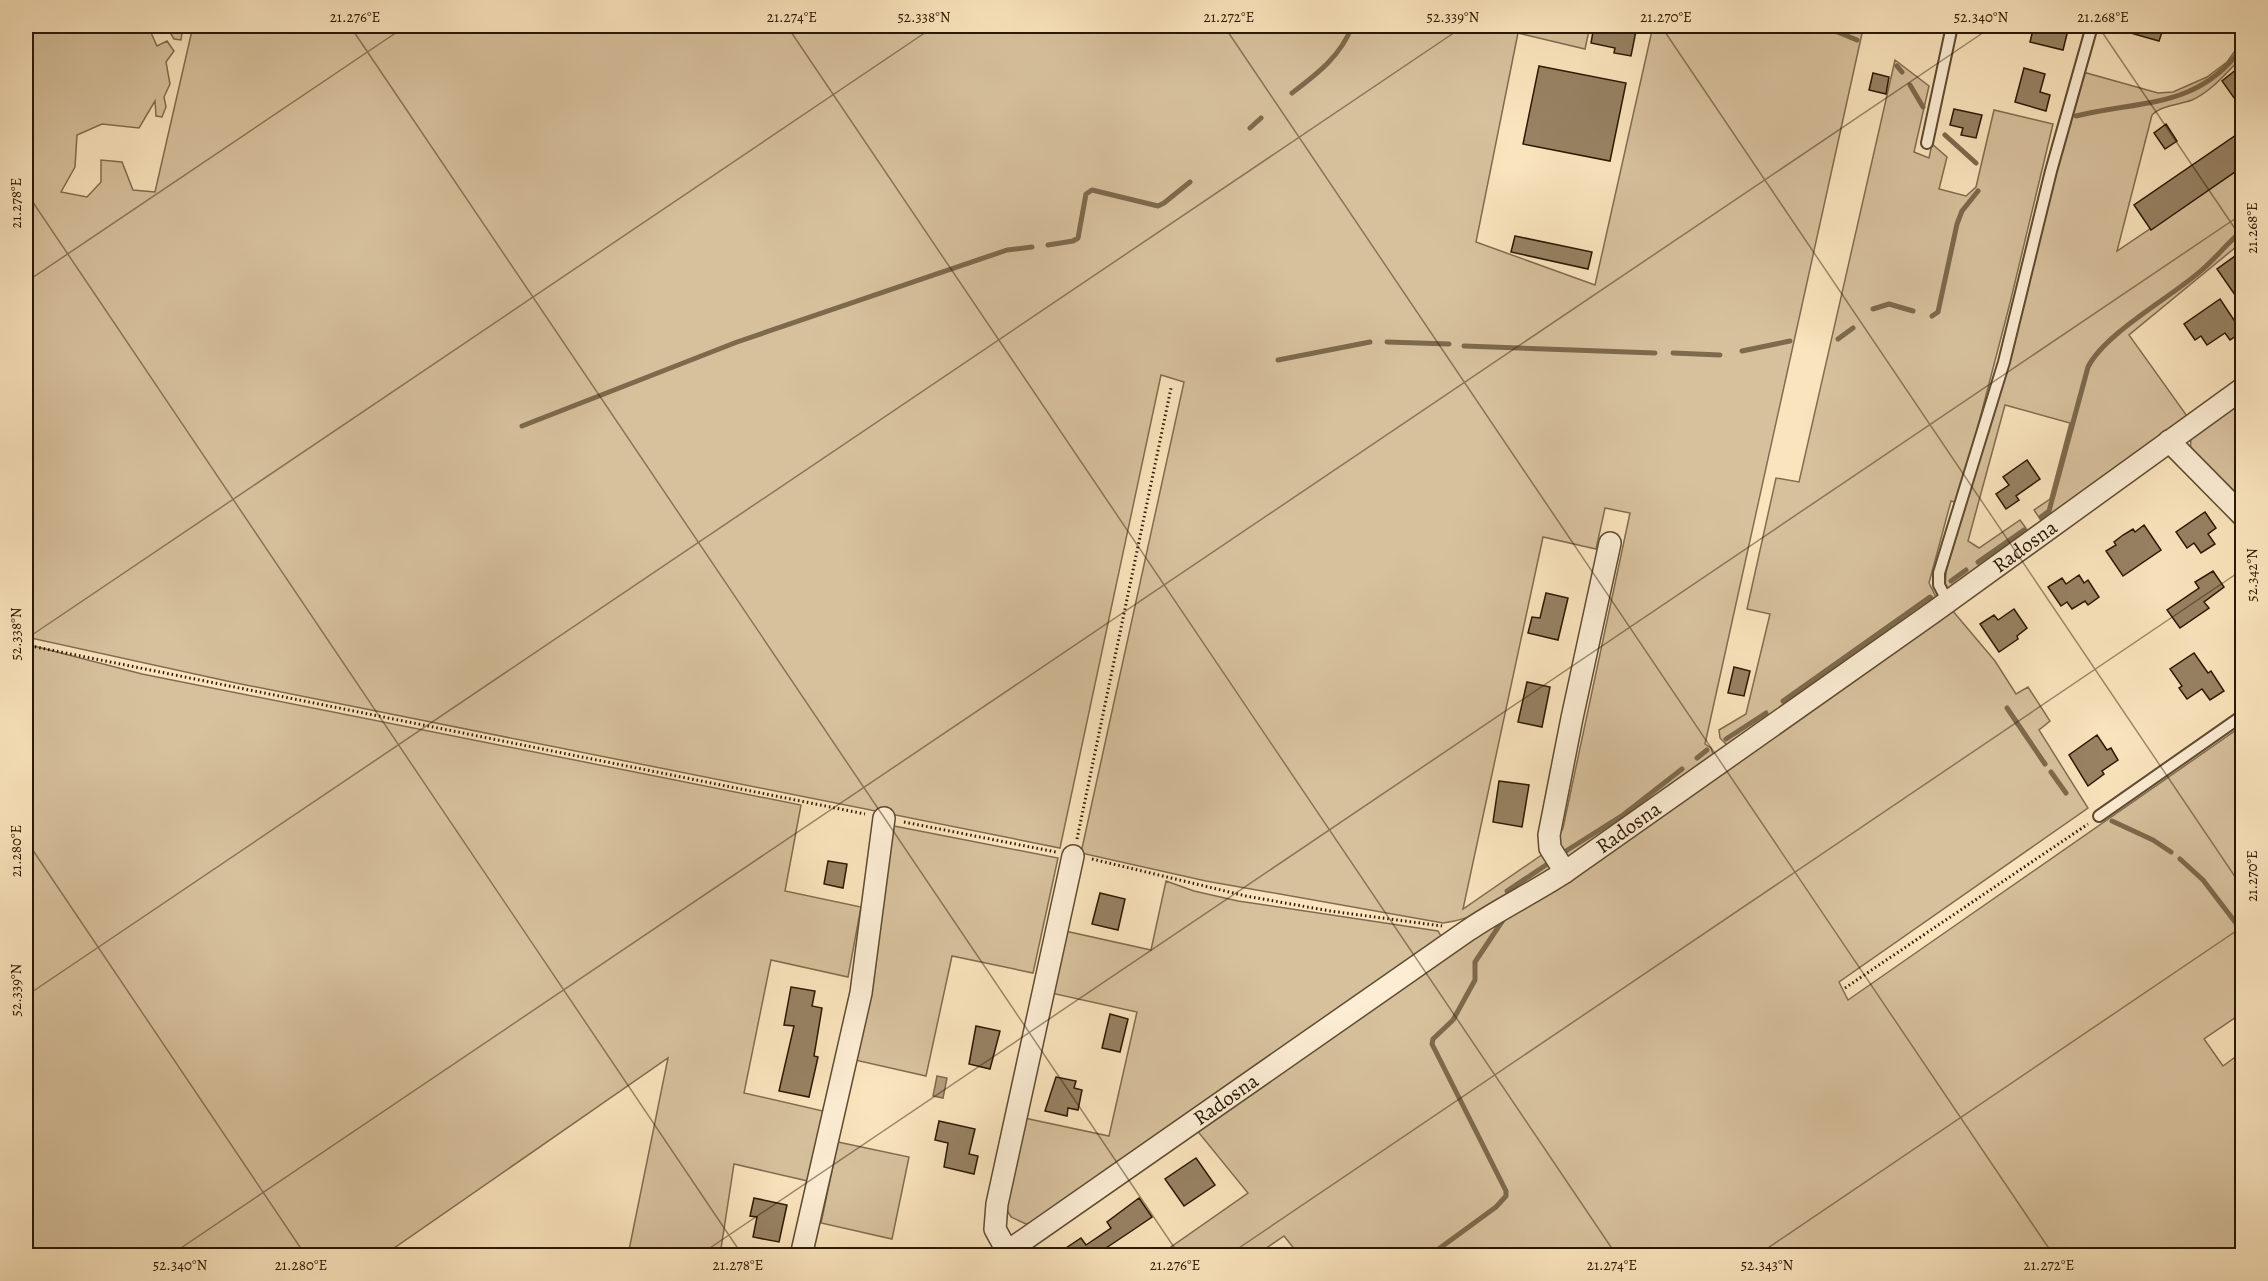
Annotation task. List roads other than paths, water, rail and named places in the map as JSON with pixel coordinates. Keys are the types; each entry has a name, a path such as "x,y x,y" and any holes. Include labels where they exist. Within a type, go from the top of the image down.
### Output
{"street":[{"name":"Radosna","path":"1073,856 997,1204 995,1229 1004,1253 1467,931 1495,912 1526,897 1565,872 1948,602 2242,389"},
{"path":"2169,441 2242,515"},
{"path":"1565,872 1550,848 1550,827 1610,543"},
{"path":"801,1256 861,993 884,818"}],"lane":[{"path":"1927,143 1952,26"},
{"path":"1948,602 1939,585 1940,573 2004,362 2051,171 2092,26"},
{"path":"2099,816 2242,716"}],"waterway":[{"path":"1292,93 1335,55 1352,26"},
{"path":"1823,26 1857,40"},
{"path":"2076,116 2146,104 2187,92 2225,68 2242,48"},
{"path":"1897,66 1902,72"},
{"path":"1910,85 1923,107"},
{"path":"1250,128 1261,118"},
{"path":"1945,135 1976,163"},
{"path":"1048,245 1078,238 1086,194 1092,190 1158,206 1190,182"},
{"path":"1932,316 1938,312 1957,224 1962,211 1978,191"},
{"path":"2041,517 2049,511 2088,367 2097,354 2124,328 2203,269 2242,231"},
{"path":"522,426 737,342 1007,250 1032,247"},
{"path":"1873,309 1889,304 1913,311"},
{"path":"1838,339 1853,328"},
{"path":"1742,351 1790,341"},
{"path":"1278,360 1370,342"},
{"path":"1387,342 1449,344"},
{"path":"1464,346 1655,353"},
{"path":"1673,353 1720,355"},
{"path":"1978,562 2024,530"},
{"path":"1951,581 1966,570"},
{"path":"1783,701 1930,597 1933,600"},
{"path":"2007,708 2045,764"},
{"path":"1726,739 1766,713"},
{"path":"1697,758 1707,750"},
{"path":"1566,851 1623,815 1682,769"},
{"path":"2051,772 2066,793"},
{"path":"2112,821 2153,840 2171,852"},
{"path":"2180,859 2203,880 2242,931"},
{"path":"1507,891 1546,865"},
{"path":"1429,1256 1496,1207 1506,1196 1506,1191 1432,1044 1433,1039 1453,1020 1475,980 1475,962 1503,920"}]}
